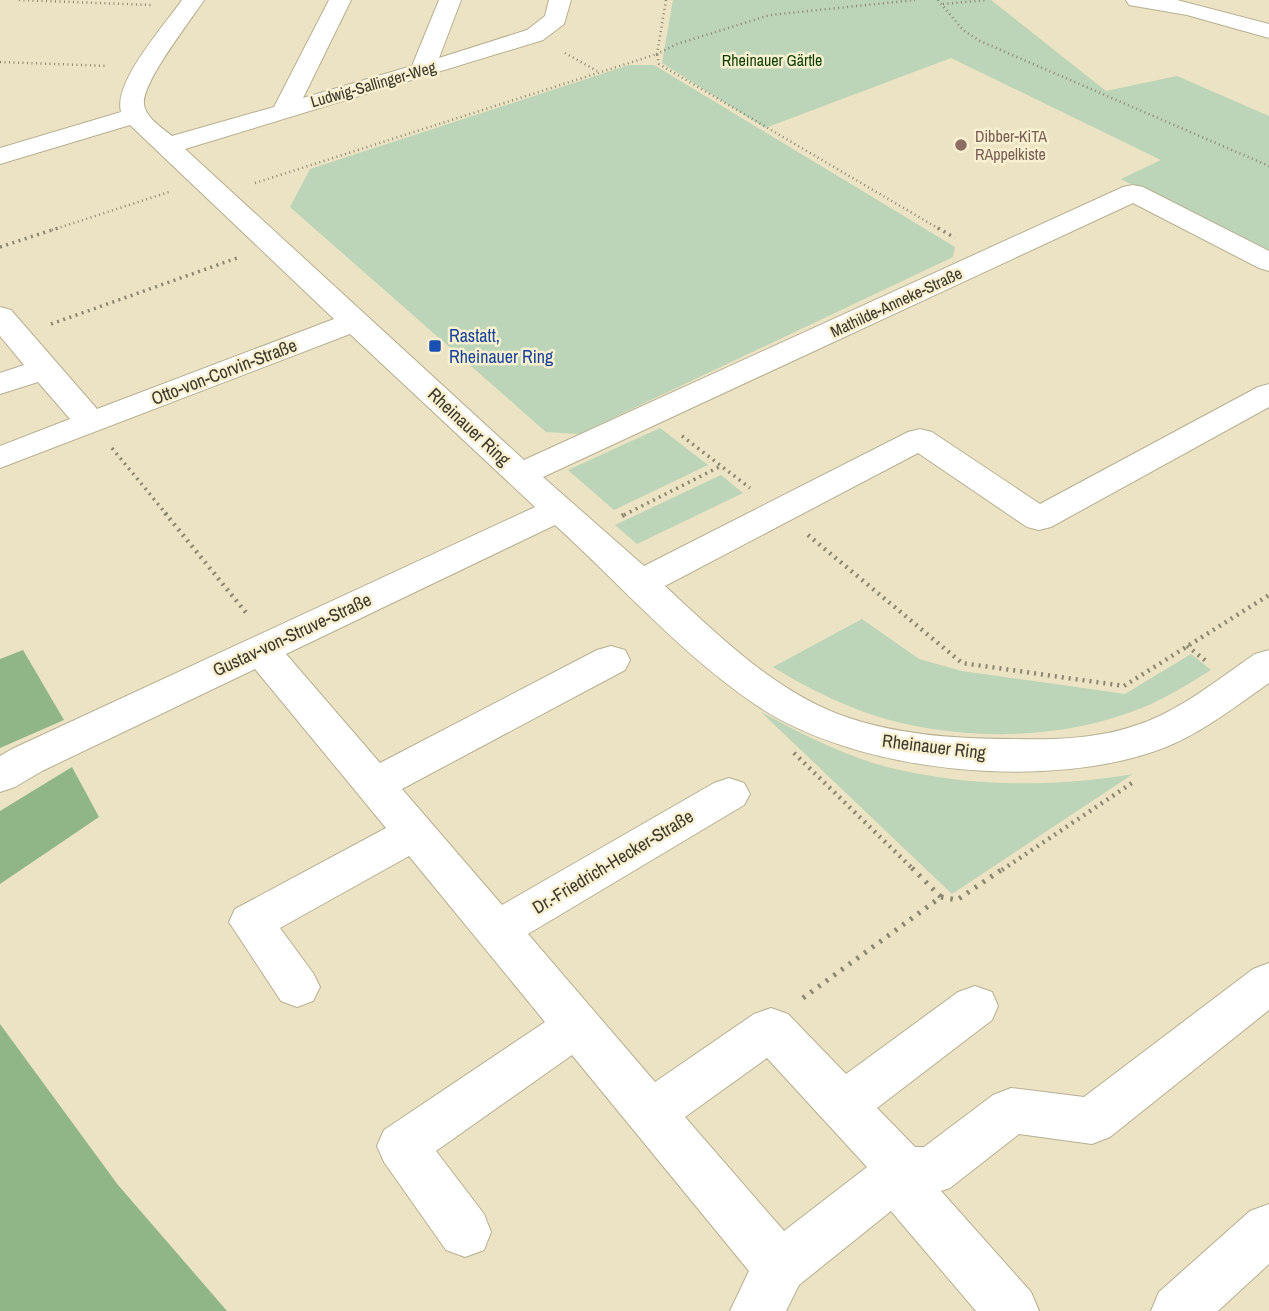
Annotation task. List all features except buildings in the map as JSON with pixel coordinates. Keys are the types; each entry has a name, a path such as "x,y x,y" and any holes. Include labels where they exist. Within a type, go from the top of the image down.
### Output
{"street":[{"path":"285,110 340,0"},
{"path":"422,71 450,0"},
{"name":"Ludwig-Sallinger-Weg","path":"167,146 535,35 555,19 560,0"},
{"path":"1137,0 1200,12 1269,31"},
{"path":"7,151 135,116 131,102 136,83 191,3"},
{"name":"Rheinauer Ring","path":"135,116 571,522 640,583 730,647 735,671 788,707 833,728 880,742 955,753 1094,751 1149,738 1262,679"},
{"name":"Mathilde-Anneke-Straße","path":"519,475 1133,193 1269,262"},
{"name":"Otto-von-Corvin-Straße","path":"0,458 357,321"},
{"path":"8,326 91,423"},
{"path":"0,384 44,369"},
{"path":"640,583 920,439 1040,519 1269,394"},
{"name":"Gustav-von-Struve-Straße","path":"9,769 267,647 571,522"},
{"path":"267,647 375,784 651,1113 768,1289 899,1174 932,1171 1011,1111 1092,1121 1269,983"},
{"path":"375,784 611,660"},
{"name":"Dr.-Friedrich-Hecker-Straße","path":"497,930 729,794"},
{"path":"297,987 251,922 415,832"},
{"path":"843,1105 975,1006"},
{"path":"465,1232 402,1146 578,1026"},
{"path":"651,1113 771,1029 843,1105 1012,1311"},
{"path":"1178,1311 1269,1229"}],"path":[{"path":"19,0 191,3"},
{"path":"666,0 657,54 659,64 972,248 986,261"},
{"path":"0,247 212,187 657,54 677,44 770,15 915,0"},
{"path":"938,0 963,30 980,41 1269,166"},
{"path":"942,4 987,0"},
{"path":"0,62 147,67"},
{"path":"8,326 274,244"},
{"path":"654,414 779,512 962,663 1124,686 1269,595"},
{"path":"91,423 267,647"},
{"path":"571,522 721,466"},
{"path":"784,744 942,897 957,900 1146,774 1149,738"},
{"path":"771,1029 802,998 942,897"}],"green space":[{"name":"Rheinauer Gärtle","path":"673,0 991,0 1106,91 1177,76 1269,116 1269,256 1121,179 1161,160 951,58 765,128 662,63"},
{"path":"629,65 654,65 955,247 953,257 579,434 546,432 290,207 310,169"},
{"path":"660,428 708,465 614,510 568,470"},
{"path":"721,475 743,493 637,544 615,525"},
{"path":"862,619 919,659 962,671 1125,694 1191,654 1211,670 1152,703 1099,722 1066,729 998,734 963,733 896,722 840,702 773,667"},
{"path":"23,650 64,720 0,748 0,659"},
{"path":"761,712 851,755 914,773 1008,783 1070,782 1133,774 952,894"},
{"path":"72,767 99,817 0,884 0,811"},
{"path":"0,1024 118,1185 227,1311 0,1311"}],"place":[{"name":"Dibber-KiTA RAppelkiste","path":"961,145"},
{"name":"Rastatt, Rheinauer Ring","path":"435,346"}]}
